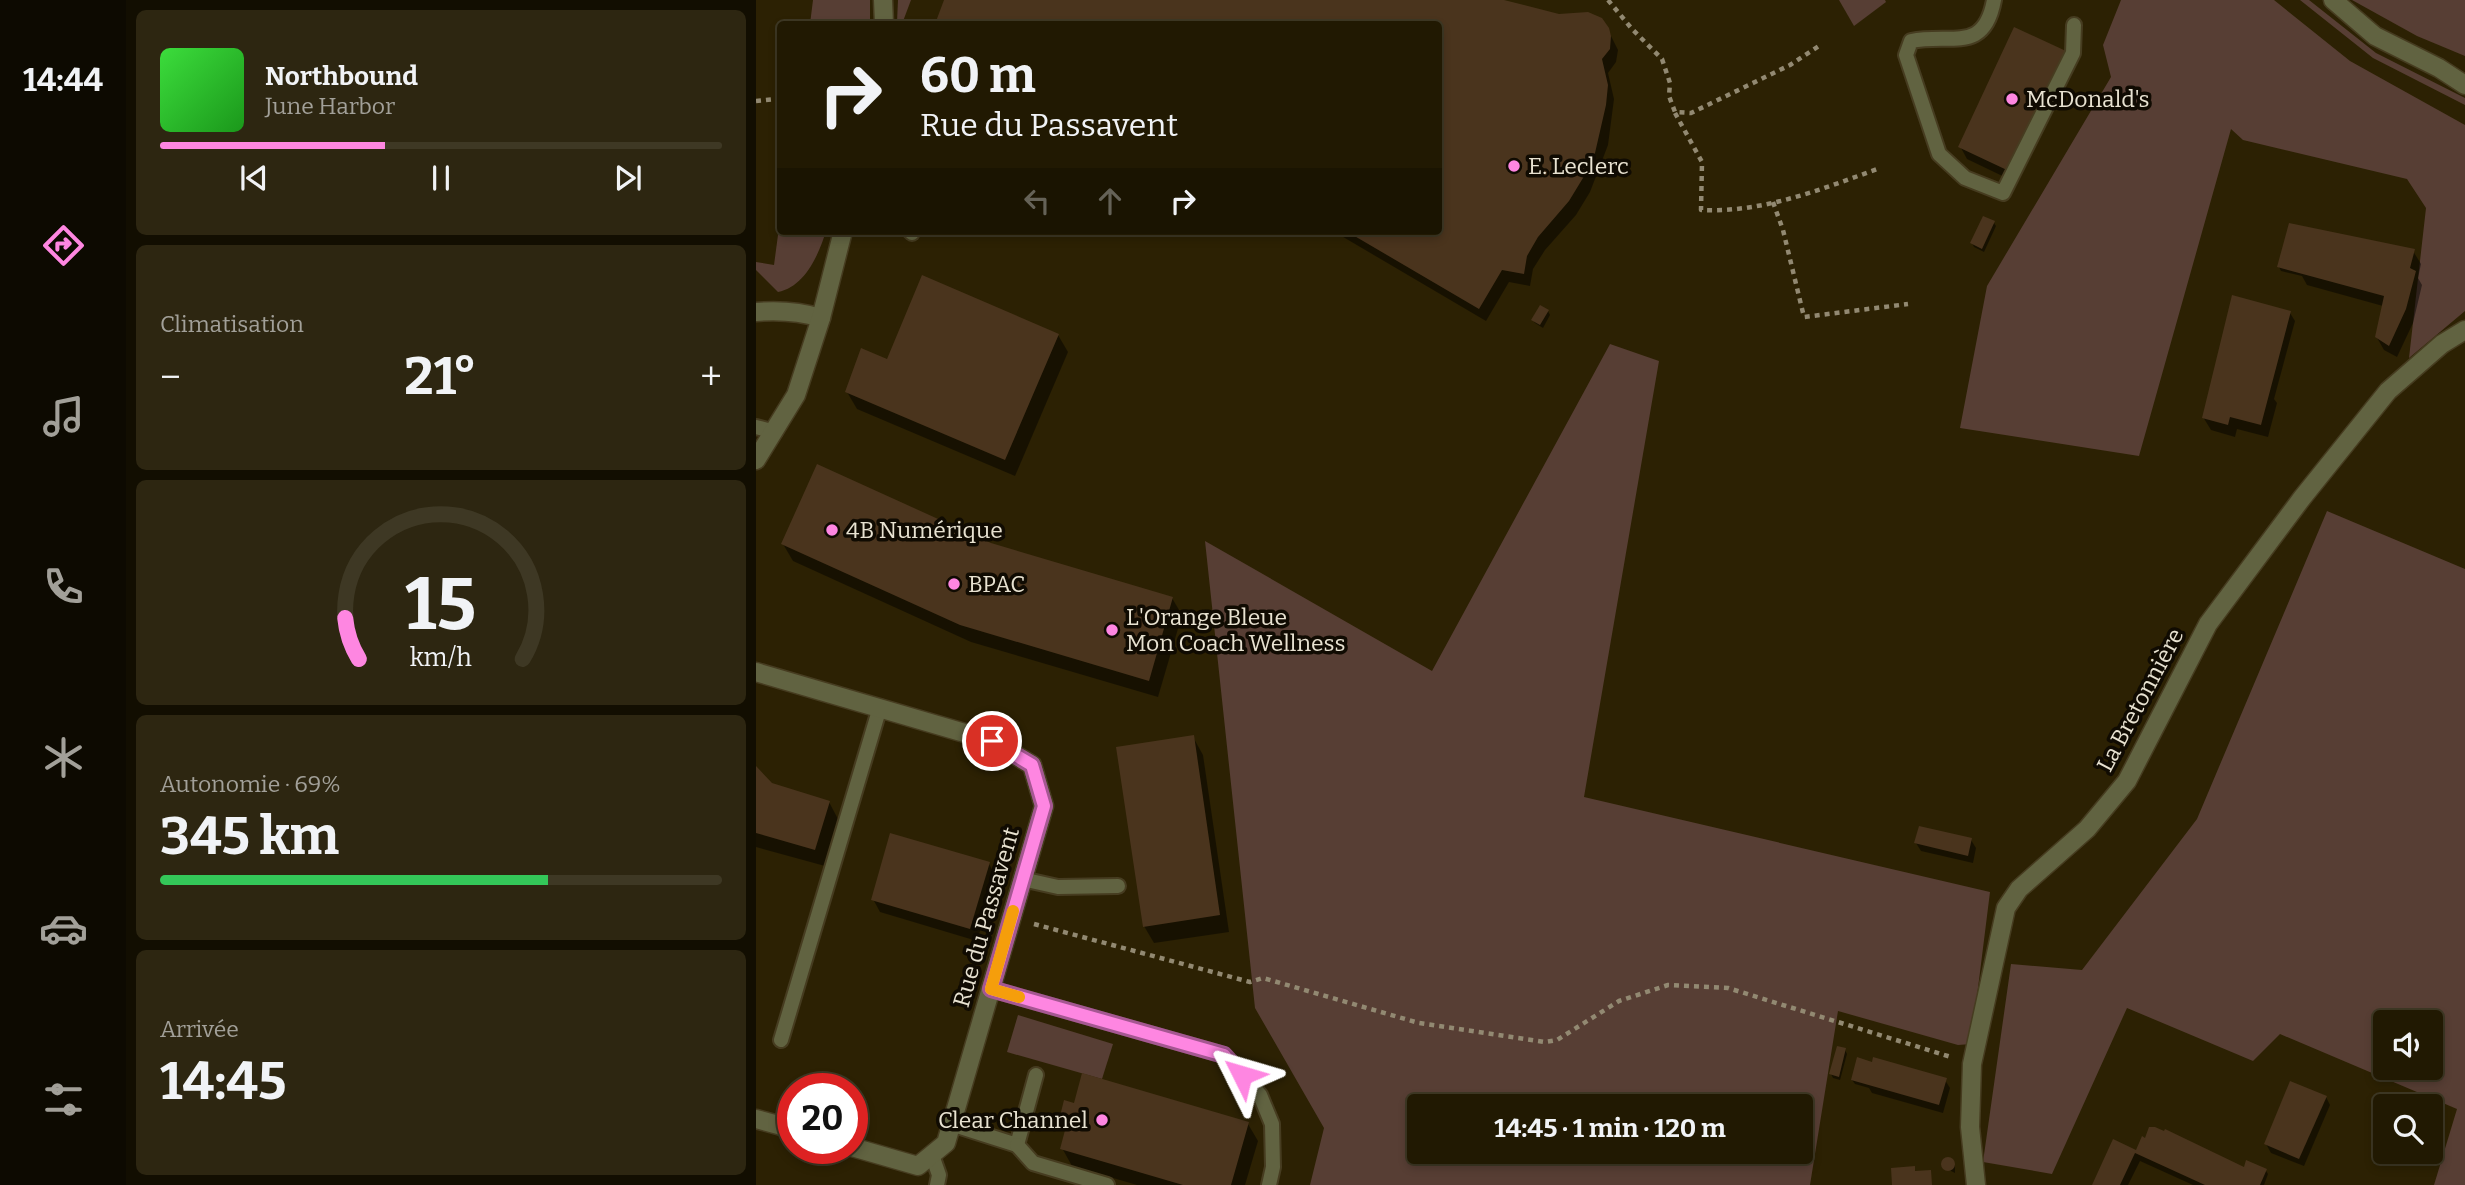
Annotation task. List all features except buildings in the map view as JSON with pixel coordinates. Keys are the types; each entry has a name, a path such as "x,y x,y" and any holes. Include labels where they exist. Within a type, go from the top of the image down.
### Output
{"street":[{"path":"883,0 884,21"},
{"path":"2333,0 2375,36 2439,68 2465,85"},
{"path":"2439,68 2465,74"},
{"path":"756,460 796,395 821,318 842,235"},
{"path":"756,312 800,312 821,318"},
{"name":"La Bretonnière","path":"1976,1185 1970,1127 1972,1063 2006,908 2019,889 2087,829 2127,782 2208,624 2302,498 2388,391 2442,344 2465,330"},
{"name":"Rue du Passavent","path":"756,672 992,741 1032,765 1044,806 946,1143 932,1154"},
{"path":"756,1119 777,1125"},
{"path":"868,1152 918,1166 932,1154"}],"lane":[{"path":"1994,0 1990,20 1975,36 1911,41 1906,55 1940,154 1965,178 2003,193 2073,53 2074,24"},
{"path":"756,427 775,432"},
{"path":"781,1040 880,707"},
{"path":"1023,879 1058,887 1118,886"},
{"path":"991,989 1224,1055 1260,1095 1272,1125 1273,1167 1269,1185"},
{"path":"1017,1145 1036,1075"},
{"path":"951,1124 1017,1145 1033,1163 1107,1185"},
{"path":"932,1154 939,1175 937,1185"}],"path":[{"path":"1608,0 1662,59 1675,112 1702,162 1701,210 1731,211 1773,202 1806,194 1880,168"},
{"path":"1675,112 1691,113 1790,65 1822,44"},
{"path":"756,101 777,99"},
{"path":"1773,202 1783,230 1804,317 1908,304"},
{"path":"1011,918 1250,982 1263,978 1419,1023 1444,1027 1545,1042 1557,1040 1619,1001 1668,985 1728,988 1972,1063"}],"shaded area":[{"path":"813,0 870,0 870,21 810,21"},
{"path":"898,0 911,0 903,21 897,21"},
{"path":"1839,0 1885,0 1886,2 1854,26"},
{"path":"2121,0 2274,0 2350,61 2465,125 2465,311 2409,358 2426,208 2407,179 2243,140 2231,129 2139,456 1960,428 1987,286 2111,77 2103,45"},
{"path":"2300,0 2309,0 2376,53 2465,98 2465,105 2373,58"},
{"path":"2352,0 2465,0 2465,56 2417,36"},
{"path":"778,235 825,235 810,268 788,289 778,292 756,270 756,262 774,265"},
{"path":"1610,344 1659,361 1584,797 1990,892 1971,1044 1958,1045 1838,1011 1810,1185 1310,1185 1324,1128 1255,1008 1205,541 1432,671"},
{"path":"2327,511 2465,569 2465,1185 2434,1185 2440,1164 2443,1164 2443,1155 2457,1109 2443,1103 2443,1094 2422,1094 2389,1080 2443,1080 2443,1010 2373,1010 2373,1073 2280,1034 2253,1061 2127,1008 2052,1174 1983,1162 2011,964 2082,970 2197,819"},
{"path":"1018,1015 1113,1044 1102,1079 1007,1052"}],"slow traffic":[{"path":"1013,911 991,989 1019,997"}],"place":[{"name":"McDonald's","path":"2012,99"},
{"name":"E. Leclerc","path":"1514,166"},
{"name":"4B Numérique","path":"832,530"},
{"name":"BPAC","path":"954,584"},
{"name":"L'Orange Bleue Mon Coach Wellness","path":"1112,630"},
{"name":"Clear Channel","path":"1102,1120"}],"route":[{"path":"992,741 1032,765 1044,806 991,989 1224,1055 1242,1075"}]}
